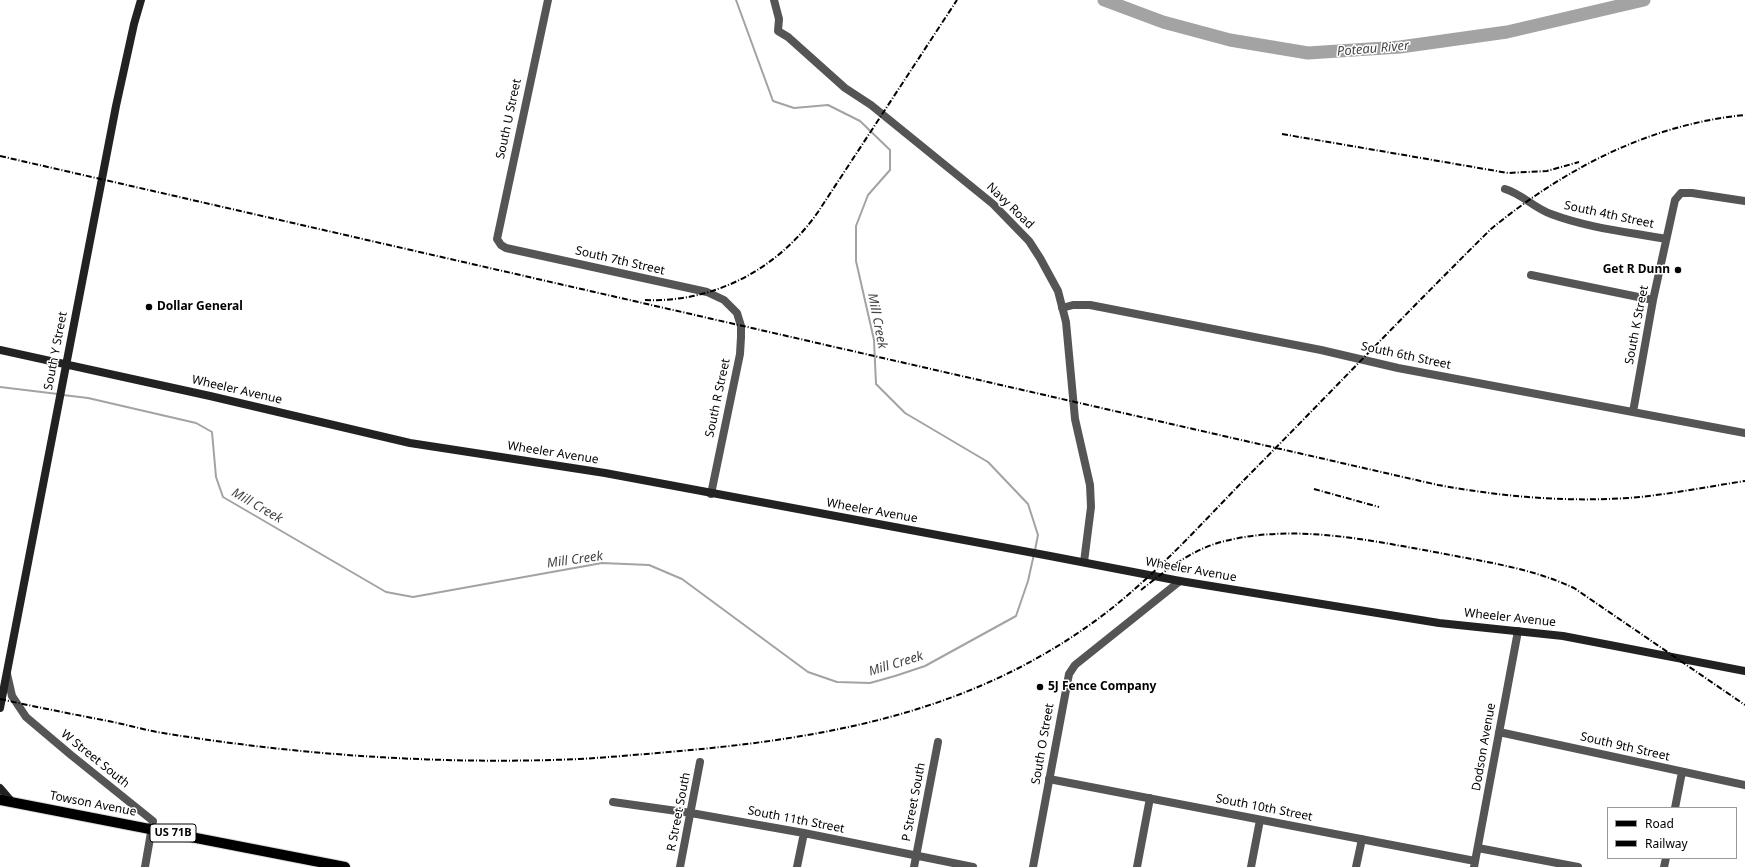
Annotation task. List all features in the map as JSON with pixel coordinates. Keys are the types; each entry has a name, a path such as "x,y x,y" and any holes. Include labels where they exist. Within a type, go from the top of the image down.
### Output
{"main road":[{"name":"South Y Street","path":"0,708 56,410 64,376 116,106 134,24 141,0"},
{"name":"Wheeler Avenue","path":"0,350 217,397 389,439 605,473 1180,581 1439,623 1518,631 1602,643 1745,671"},
{"path":"0,788 12,802"},
{"name":"Towson Avenue","path":"0,800 345,867"}],"street":[{"name":"South U Street","path":"498,243 497,233 548,0"},
{"name":"Navy Road","path":"774,0 779,19 778,31 788,37 845,88 871,105 981,194 1014,224 1029,241 1040,258 1058,291 1062,308 1068,338 1075,419 1088,472 1091,507 1084,562"},
{"name":"South 4th Street","path":"1505,189 1543,211 1561,218 1588,225 1666,238"},
{"name":"South K Street","path":"1633,412 1653,300 1666,238 1677,197 1681,193 1692,193 1745,201"},
{"name":"South 7th Street","path":"498,243 506,248 707,292 724,300 733,309"},
{"path":"1532,275 1653,300"},
{"name":"South 6th Street","path":"1062,308 1073,304 1090,305 1321,350 1398,368 1745,433"},
{"name":"South R Street","path":"711,494 741,345 740,318 733,309"},
{"name":"South O Street","path":"1033,867 1068,679 1072,669 1180,581"},
{"name":"Dodson Avenue","path":"1475,864 1518,631"},
{"name":"W Street South","path":"7,671 12,696 26,717 153,821 152,829"},
{"name":"South 9th Street","path":"1499,732 1745,785"},
{"name":"P Street South","path":"914,867 938,742"},
{"name":"R Street South","path":"680,867 700,762"},
{"path":"1675,807 1682,772"},
{"name":"South 10th Street","path":"1049,779 1362,839 1475,864"},
{"path":"1137,867 1150,798"},
{"name":"South 11th Street","path":"613,802 691,813 804,833 916,857 973,867"},
{"path":"1251,867 1260,820"},
{"path":"145,867 152,829"},
{"path":"797,867 804,833"},
{"path":"1356,867 1362,839"},
{"path":"1478,848 1578,867"}],"waterway":[{"name":"Mill Creek","path":"736,0 773,101 794,108 828,105 860,121 890,150 890,170 868,195 856,226 856,261 874,340 876,384 905,413 988,462 1028,504 1038,535 1035,550"},
{"name":"Poteau River","path":"1104,0 1163,22 1230,40 1308,53 1400,47 1507,32 1644,0"},
{"name":"Mill Creek","path":"0,387 58,394"},
{"name":"Mill Creek","path":"63,395 88,398 196,423 212,432 216,477 223,497 386,592 413,597 602,563 649,565 682,579 808,672 837,682 870,683 925,666 1016,616 1028,581 1034,554"}],"railway":[{"path":"645,300 671,299 696,295 720,288 743,278 765,265 784,250 802,232 818,212 957,0"},
{"path":"0,699 157,732 262,747 367,756 473,761 579,759 655,753 788,738 841,729 893,716 943,700 993,680 1041,656 1110,610 1152,574 1491,229 1519,207 1578,169 1642,139 1676,128 1710,120 1745,115"},
{"path":"1282,134 1508,173 1547,171 1579,162"},
{"path":"0,156 1438,485 1480,492 1543,498 1586,499 1642,497 1745,481"},
{"path":"1314,489 1379,507"},
{"path":"1141,590 1179,562 1199,550 1221,542 1248,536 1275,534 1330,536 1386,543 1474,559 1541,575 1574,588 1745,705"}],"place":[{"name":"Get R Dunn","path":"1678,270"},
{"name":"Dollar General","path":"149,307"},
{"name":"5J Fence Company","path":"1040,687"}]}
